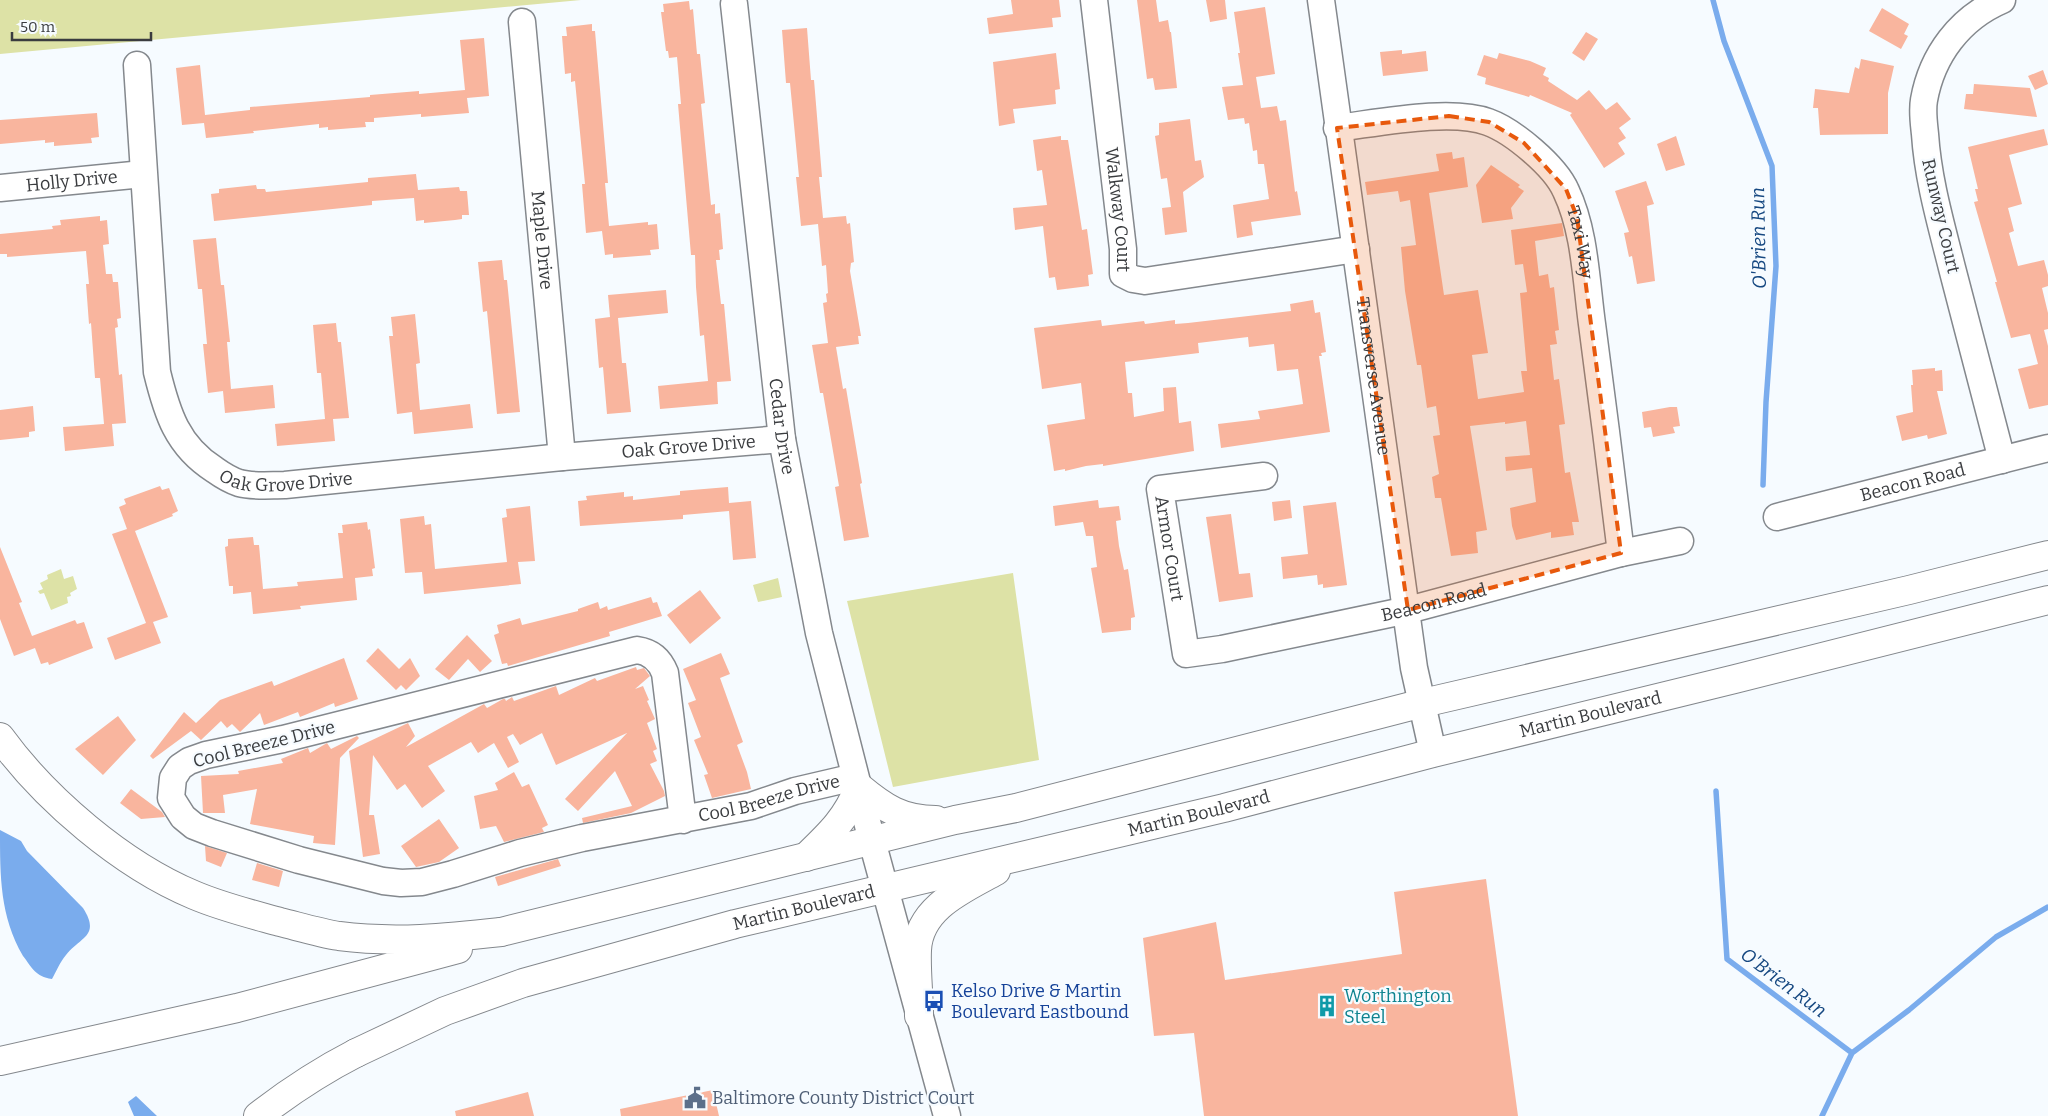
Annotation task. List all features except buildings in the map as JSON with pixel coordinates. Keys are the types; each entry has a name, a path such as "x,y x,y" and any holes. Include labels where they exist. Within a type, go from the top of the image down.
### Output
{"main road":[{"path":"0,737 34,779 83,825 132,860 169,883 194,895 254,915 338,936 425,940 501,932 955,820 1016,808 1422,703 1910,590 2048,555"},
{"name":"Martin Boulevard","path":"258,1116 328,1067 445,1011 523,982 735,924 1224,808 1432,753 2048,600"},
{"path":"806,857 838,824 851,806 857,782 890,811 922,820 955,820"},
{"path":"920,1016 917,948 920,933 927,919 936,908 953,895 1022,856"},
{"path":"0,1061 237,1008 467,946 501,932"},
{"path":"277,1116 348,1065 356,1053"}],"street":[{"name":"Walkway Court","path":"1094,0 1122,239 1124,274 1133,279 1145,281 1356,249"},
{"name":"Transverse Avenue","path":"1321,0 1408,610 1414,668 1432,753"},
{"name":"Runway Court","path":"2002,0 1968,20 1954,33 1932,71 1924,102 1925,148 1938,216 2002,460"},
{"name":"Cedar Drive","path":"734,4 782,439 819,633 884,888 947,1116"},
{"name":"Maple Drive","path":"522,22 562,457"},
{"name":"Oak Grove Drive","path":"137,65 157,372 166,408 179,436 191,452 209,466 239,483 285,485 562,457 782,439"},
{"name":"Taxi Way","path":"1338,128 1448,116 1489,122 1524,143 1545,163 1566,189 1577,216 1621,553"},
{"name":"Holly Drive","path":"0,188 143,174"},
{"name":"Beacon Road","path":"1777,517 2048,448"},
{"name":"Armor Court","path":"1186,654 1160,489 1264,476"},
{"name":"Beacon Road","path":"1186,654 1222,649 1408,610 1621,553 1680,541"},
{"name":"Cool Breeze Drive","path":"682,820 665,674 661,664 655,658 650,654 637,650 284,739 206,755 189,761 180,768 173,778 171,788 171,798 183,817 203,829 299,860 382,881 402,883 422,882 520,853 582,838 682,820 751,806 795,791 857,782"}],"highlighted area":[{"path":"1449,116 1489,122 1524,143 1566,189 1577,217 1621,553 1408,610 1337,128"}],"green space":[{"path":"0,0 581,0 0,54"},
{"path":"61,569 64,579 73,576 77,589 70,593 71,596 67,597 68,603 51,610 44,593 40,594 38,591 43,589 40,583 48,579 47,575"},
{"path":"1013,573 1039,760 893,787 847,601"},
{"path":"778,578 782,597 758,602 753,585"}],"water":[{"path":"0,830 21,841 27,851 83,908 88,917 89,930 66,955 52,979 38,974 32,968 15,941 3,896 0,864"},
{"path":"136,1096 157,1116 134,1116 128,1102"}],"waterway":[{"name":"O'Brien Run","path":"1713,0 1724,41 1772,166 1776,266 1766,402 1763,485"},
{"name":"O'Brien Run","path":"1716,791 1727,959 1852,1053 1822,1116"},
{"path":"1852,1053 1909,1010 1996,937 2048,907"}],"place":[{"name":"Kelso Drive & Martin Boulevard Eastbound","path":"934,1001"},
{"name":"Worthington Steel","path":"1327,1006"},
{"name":"Baltimore County District Court","path":"695,1098"}]}
